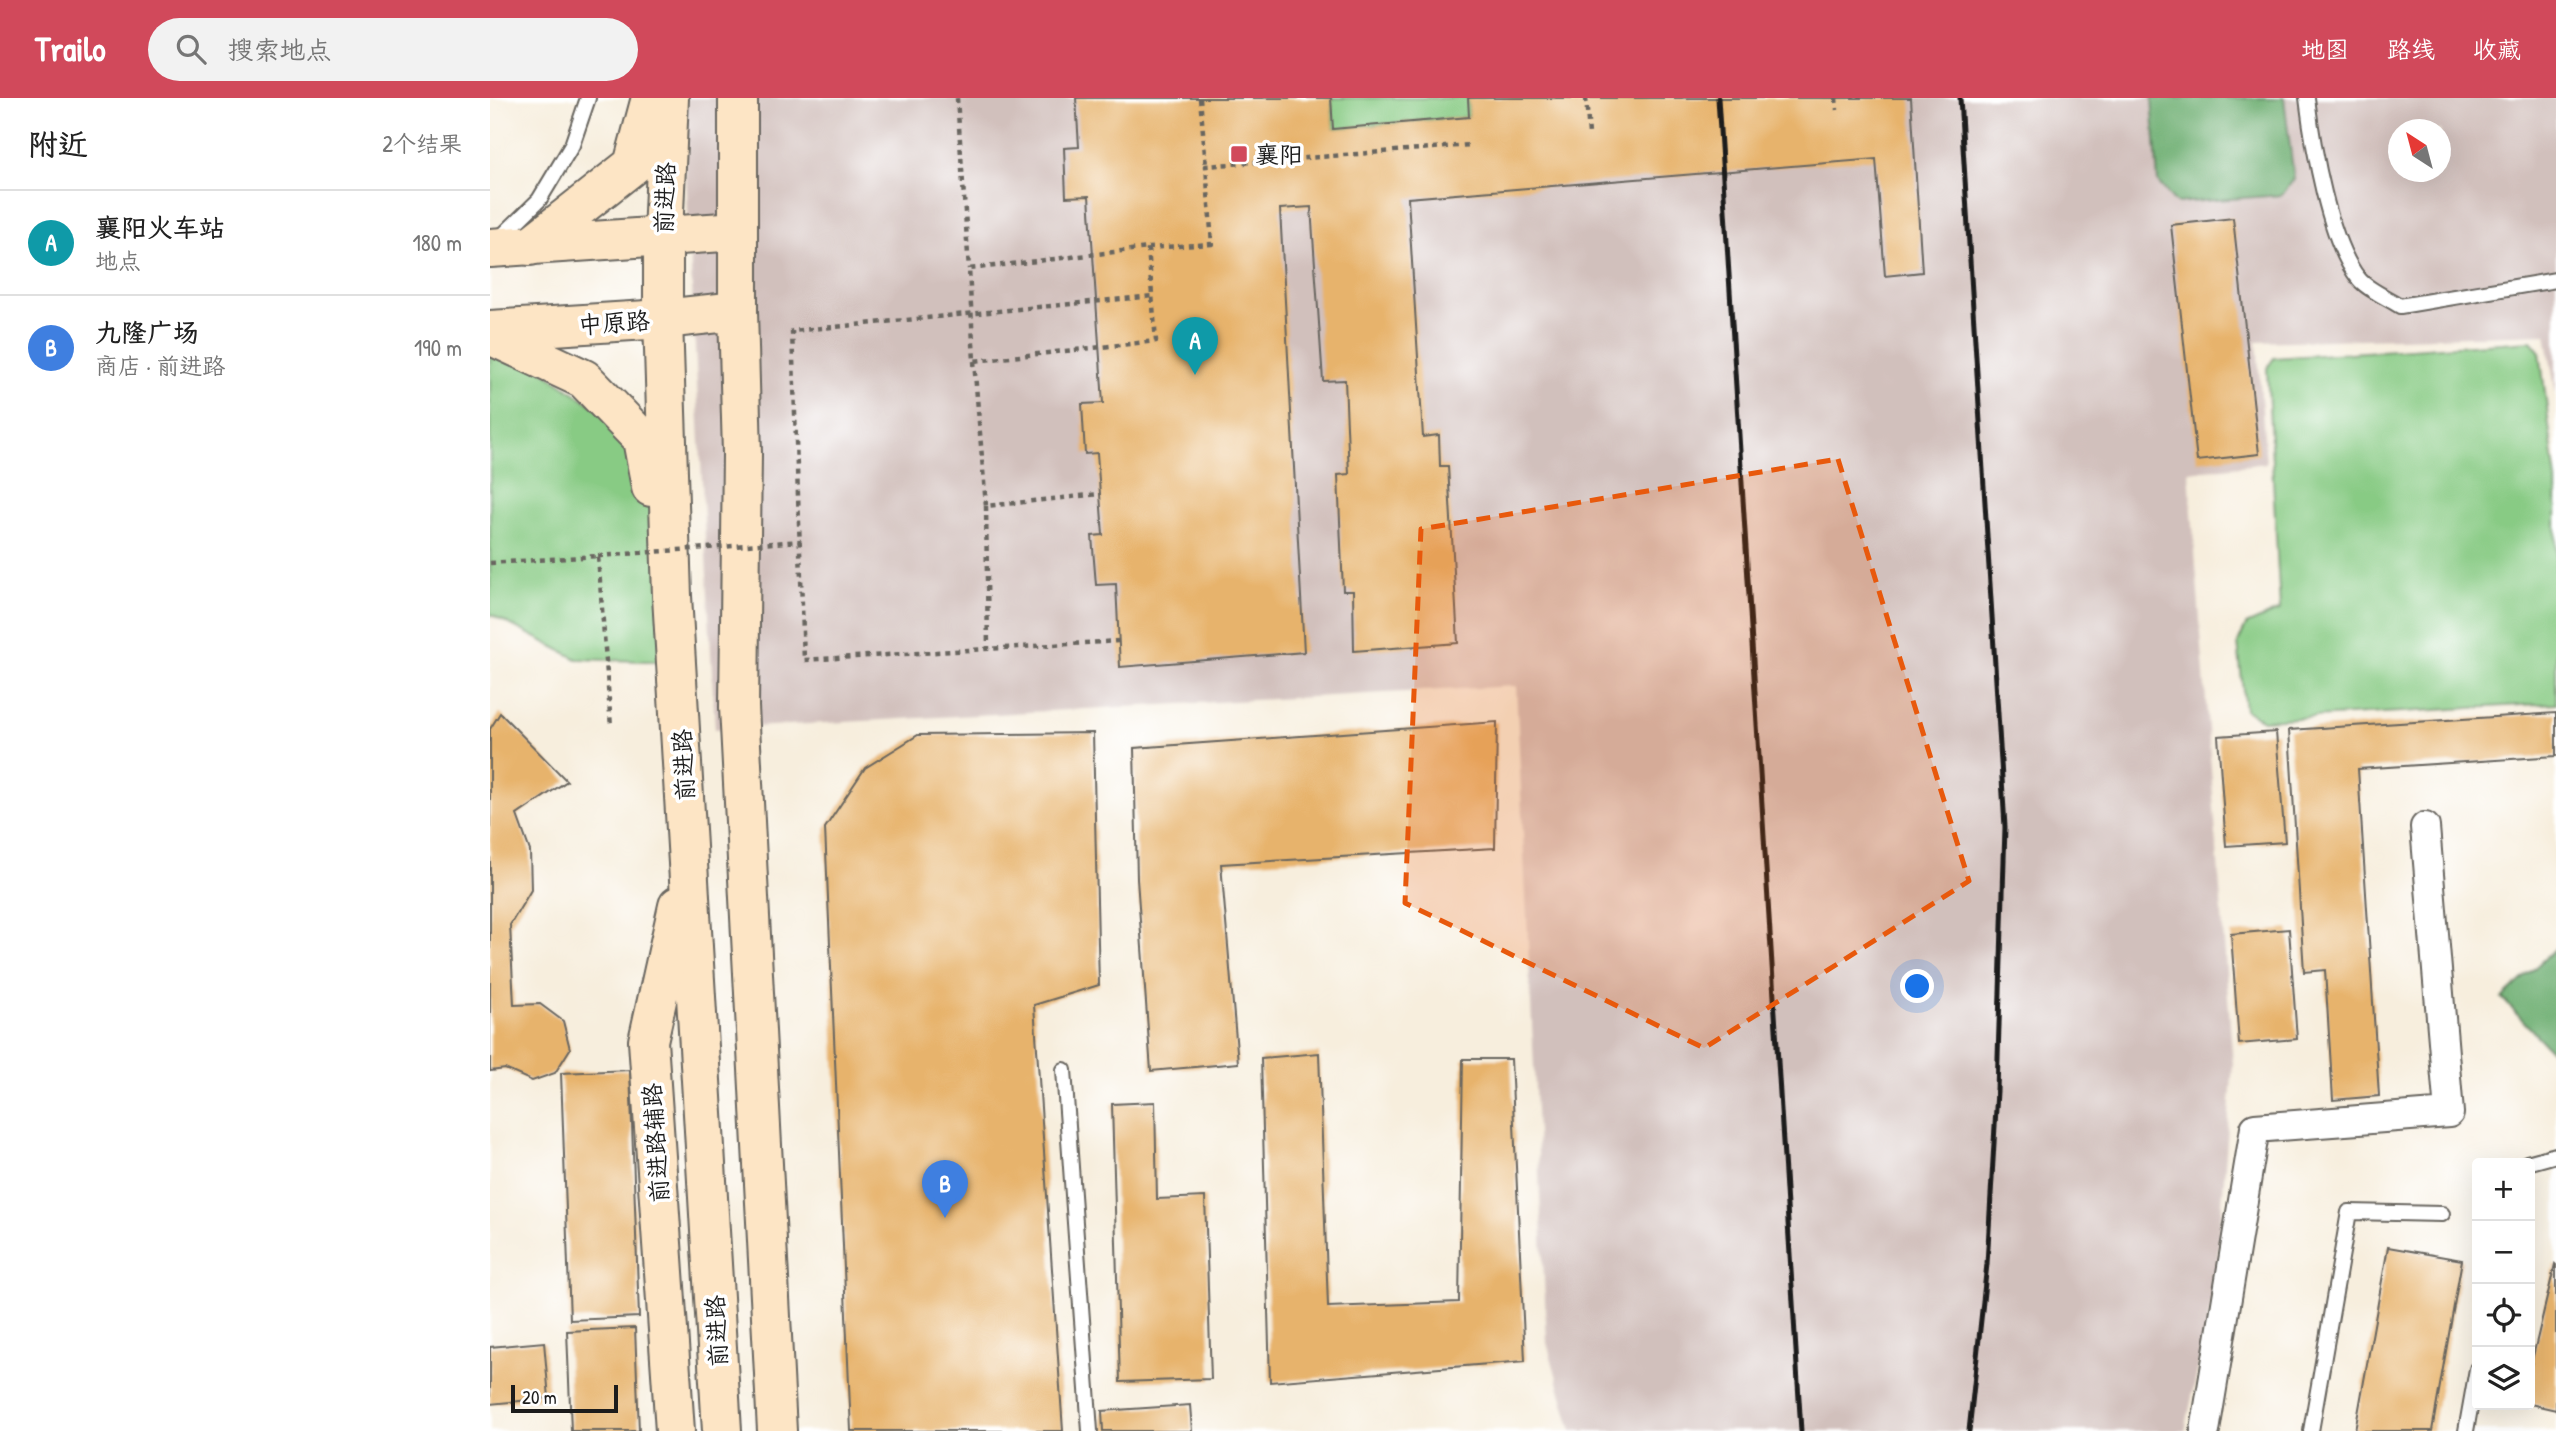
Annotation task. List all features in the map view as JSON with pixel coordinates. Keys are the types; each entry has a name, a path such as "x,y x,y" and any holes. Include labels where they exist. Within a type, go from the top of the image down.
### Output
{"main road":[{"path":"530,246 633,165 651,98"},
{"name":"前进路","path":"668,98 663,319 672,596 722,1431"},
{"path":"738,98 738,311 742,454 739,707 777,1431"},
{"path":"490,248 738,231"},
{"name":"中原路","path":"490,333 738,311"},
{"path":"490,333 584,379 642,439 672,596"},
{"name":"前进路辅路","path":"675,1431 648,1041 688,860"}],"street":[{"path":"2206,1431 2255,1128 2449,1113 2425,827"}],"lane":[{"path":"490,248 540,200 572,145 588,98"},
{"path":"2307,98 2311,132 2335,234 2360,281 2400,306 2556,280"},
{"path":"1064,1070 1090,1431"},
{"path":"2535,1161 2556,1155"},
{"path":"2311,1431 2349,1212 2442,1214"},
{"path":"2466,1431 2472,1397"}],"path":[{"path":"957,98 986,506 988,649"},
{"path":"969,269 1148,248 1212,244 1200,98"},
{"path":"1586,98 1589,134"},
{"path":"1836,98 1837,110"},
{"path":"1206,166 1470,145"},
{"path":"974,361 1156,341 1148,248"},
{"path":"1119,641 804,660 792,331 1153,296"},
{"path":"986,506 1100,494"},
{"path":"490,563 801,541"},
{"path":"598,556 611,727"}],"highlighted area":[{"path":"1838,459 1969,881 1704,1048 1405,903 1421,529"}],"shaded area":[{"path":"682,98 2556,98 2556,395 2546,334 2257,342 2266,463 2189,472 2233,1064 2216,1280 2185,1431 1572,1431 1547,1343 1516,686 715,729"}],"green space":[{"path":"1331,98 1468,98 1469,117 1333,129"},
{"path":"2152,98 2284,98 2294,179 2282,195 2176,203 2158,182"},
{"path":"490,335 642,439 677,662 577,659 490,614"},
{"path":"2531,341 2540,352 2556,482 2556,703 2263,720 2245,710 2238,643 2246,625 2280,610 2267,368 2274,358"},
{"path":"2556,948 2556,1056 2502,998"}],"building":[{"path":"1076,98 1331,98 1333,129 1469,117 1468,98 1911,98 1922,272 1885,276 1876,159 1408,198 1423,437 1439,435 1440,466 1448,466 1458,643 1354,651 1353,591 1343,591 1338,475 1349,474 1345,380 1323,381 1311,207 1280,209 1304,652 1120,667 1116,584 1096,585 1092,536 1103,535 1097,453 1085,454 1082,404 1103,403 1089,196 1066,197 1064,148 1079,147"},
{"path":"2233,218 2259,454 2197,461 2171,225"},
{"path":"500,713 567,781 517,815 530,851 531,890 510,925 514,1005 540,1004 563,1021 570,1049 555,1073 532,1081 505,1069 490,1071 490,729"},
{"path":"2556,713 2556,756 2358,769 2379,1096 2333,1100 2325,970 2304,972 2289,730"},
{"path":"1497,722 1495,848 1221,864 1238,1063 1151,1071 1137,879 1134,748"},
{"path":"2276,732 2285,842 2226,846 2218,736"},
{"path":"1093,733 1099,985 1034,1005 1063,1431 851,1431 825,828 865,768 918,735"},
{"path":"2289,929 2297,1039 2239,1044 2231,934"},
{"path":"1319,1053 1328,1307 1459,1302 1463,1059 1511,1059 1525,1361 1270,1382 1261,1058"},
{"path":"630,1070 639,1317 570,1320 561,1073"},
{"path":"1155,1102 1157,1199 1205,1197 1211,1379 1120,1382 1112,1104"},
{"path":"2388,1247 2462,1260 2432,1431 2355,1431"},
{"path":"2555,1264 2556,1410 2535,1405 2535,1348"},
{"path":"635,1328 639,1431 571,1431 567,1331"},
{"path":"544,1342 549,1398 490,1404 490,1347"},
{"path":"1190,1405 1192,1431 1103,1431 1102,1411"}],"railway":[{"path":"1718,98 1801,1431"},
{"path":"1960,98 2005,827 1997,1091 1987,1264 1969,1431"}],"place":[{"name":"襄阳","path":"1239,154"},
{"name":"襄阳火车站","path":"1195,375"},
{"name":"九隆广场","path":"945,1218"}]}
